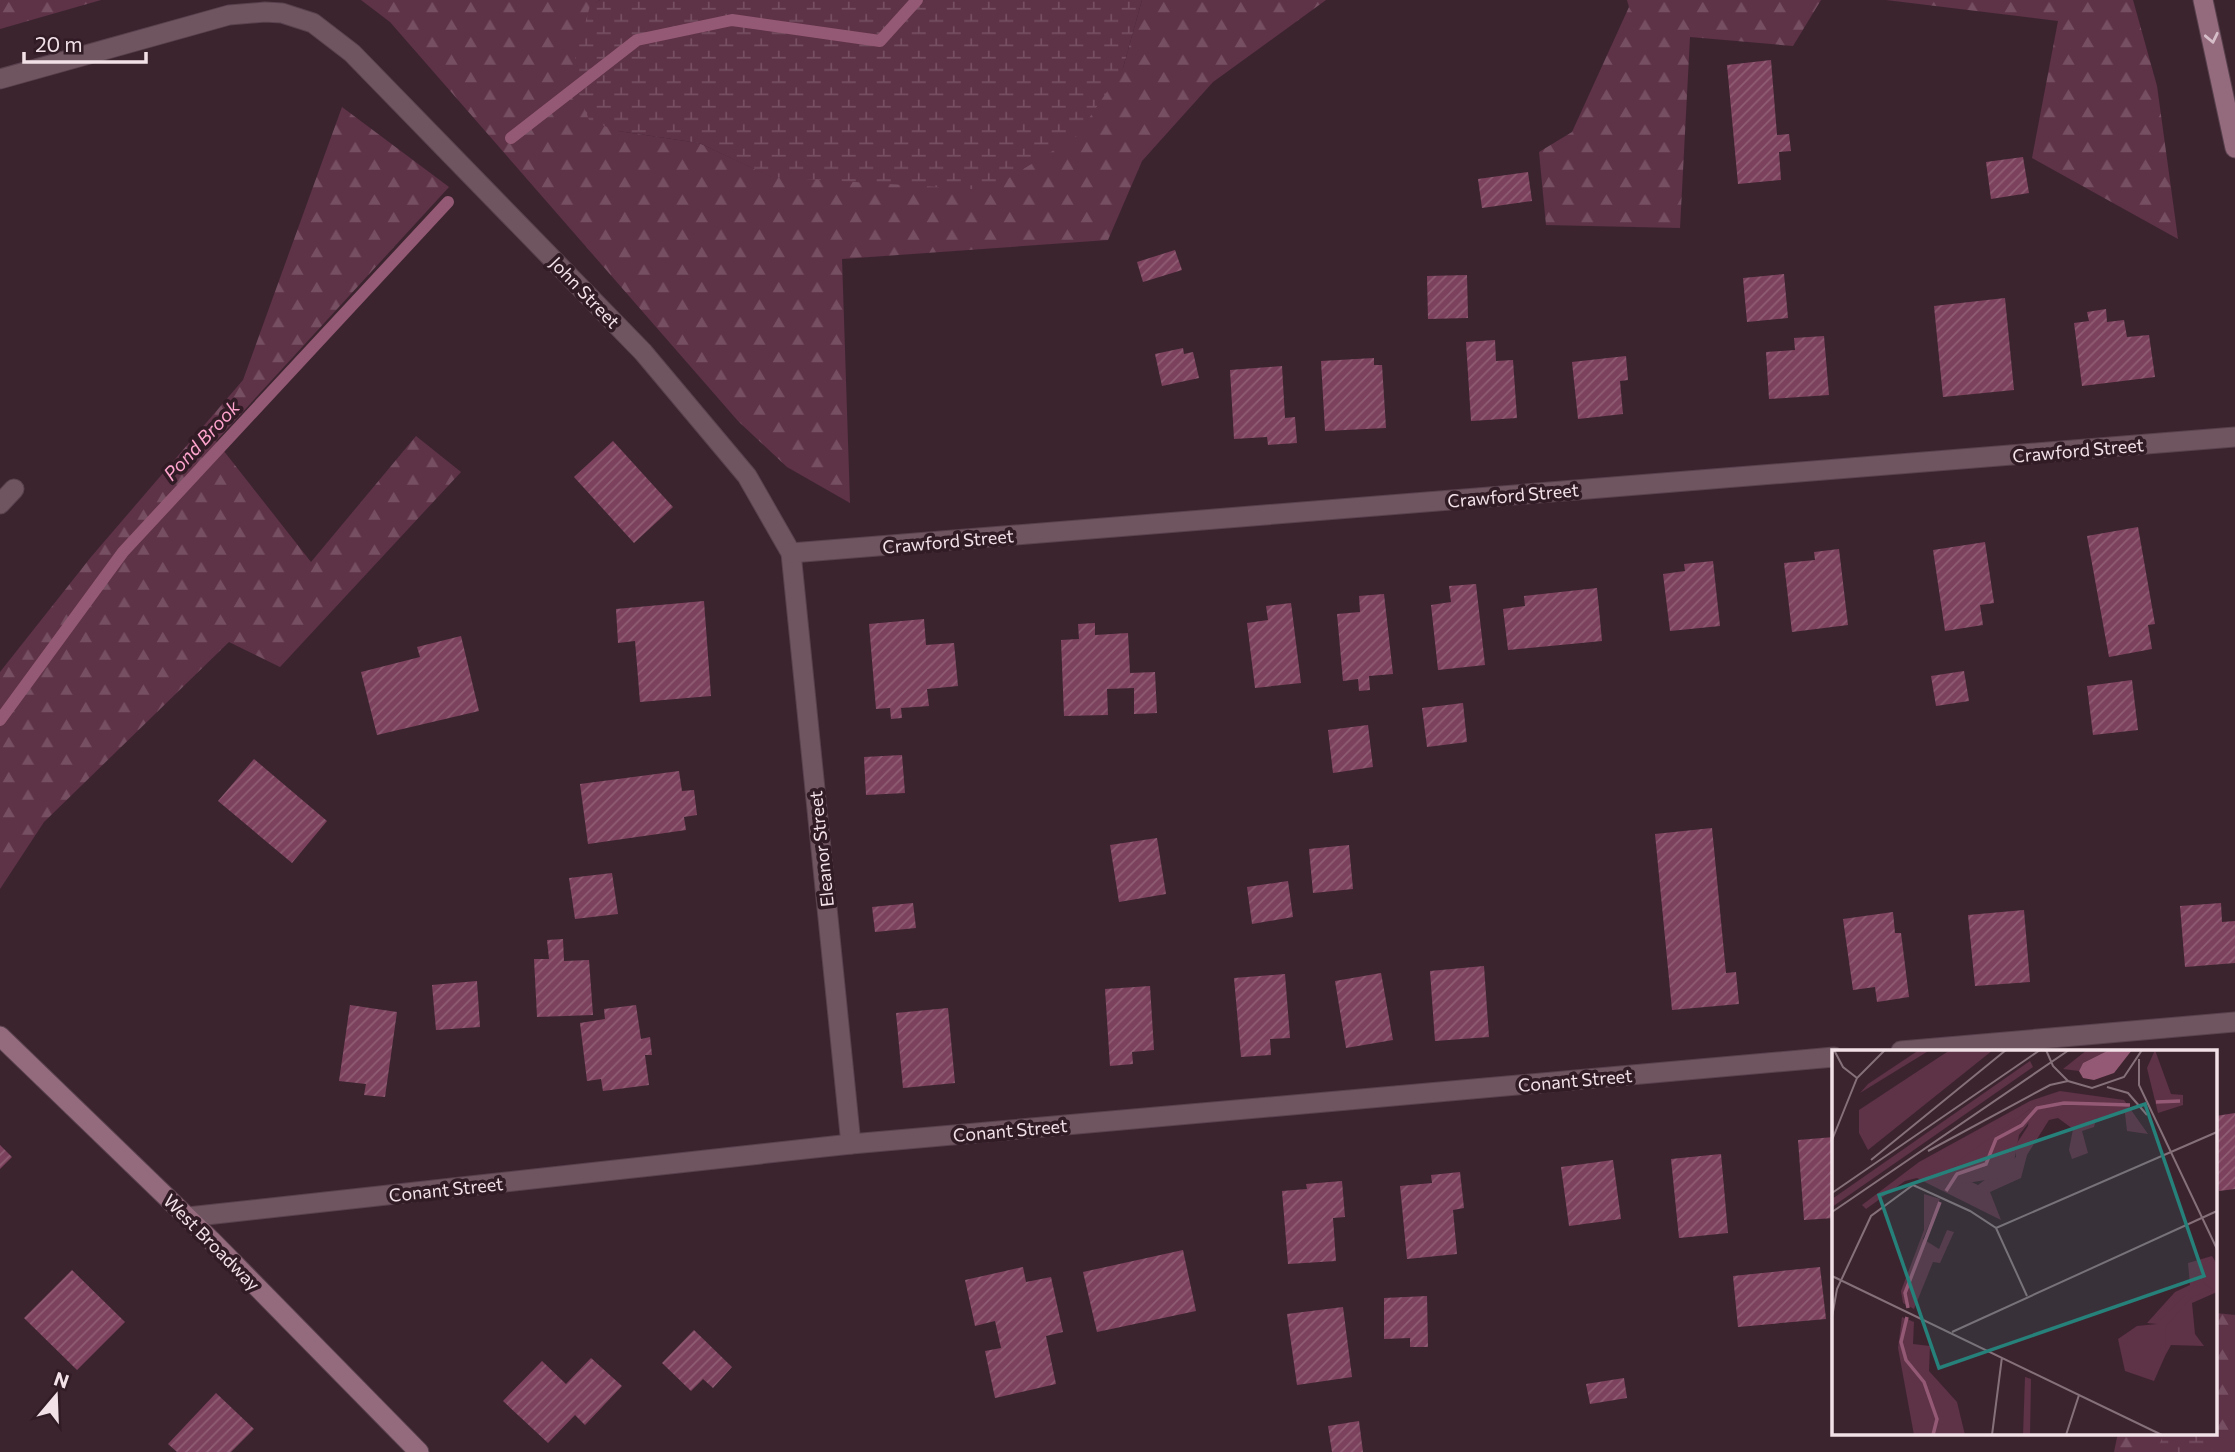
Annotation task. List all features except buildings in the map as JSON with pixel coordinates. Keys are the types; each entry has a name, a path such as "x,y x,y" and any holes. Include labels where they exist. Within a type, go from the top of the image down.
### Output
{"main road":[{"path":"2203,0 2235,148"},
{"name":"West Broadway","path":"0,1036 188,1217 419,1452"}],"street":[{"name":"John Street","path":"0,79 229,15 282,13 313,23 352,53 643,352 747,475 791,554"},
{"name":"Crawford Street","path":"791,554 2235,437"},
{"path":"0,504 14,489"},
{"name":"Eleanor Street","path":"791,554 851,1144"},
{"path":"1913,1050 2235,1022"},
{"name":"Conant Street","path":"188,1217 851,1144 1832,1057"}],"green space":[{"path":"0,0 101,0 0,29"},
{"path":"361,0 600,0 590,7 618,131 699,143 772,177 1123,68 1142,0 1326,0 1213,82 1142,161 1108,240 842,259 850,503 787,467 738,421 390,22"},
{"path":"600,0 1142,0 1123,68 1077,136 989,190 771,177 699,143 618,131 589,120 571,73 590,6"},
{"path":"1627,0 1821,0 1793,46 1690,37 1680,228 1546,225 1539,152 1572,132 1629,7"},
{"path":"1886,0 2133,0 2157,86 2178,239 2032,158 2058,21"},
{"path":"342,107 449,187 216,441 311,562 416,436 461,472 280,667 229,642 44,822 0,889 0,672 91,557 243,380"},
{"path":"2218,1313 2235,1315 2235,1452 2114,1452 2118,1434 2218,1434"},
{"path":"2164,1434 2215,1434 2212,1452 2155,1452"}],"waterway":[{"name":"Pond Brook","path":"511,138 637,40 732,20 880,41 917,0"},
{"name":"Pond Brook","path":"0,720 123,552 448,202"}]}
